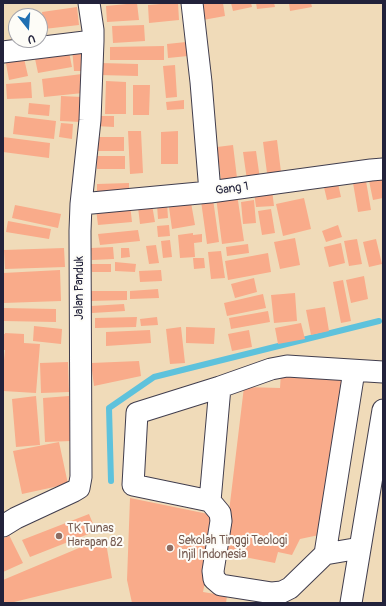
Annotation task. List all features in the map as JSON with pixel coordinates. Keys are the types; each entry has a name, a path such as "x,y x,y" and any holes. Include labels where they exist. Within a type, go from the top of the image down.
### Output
{"street":[{"name":"Jalan Panduk","path":"3,526 16,518 79,488 82,477 80,238 81,204 90,120 94,30 89,3"},
{"path":"192,3 201,82 210,192"},
{"path":"3,52 93,41"},
{"name":"Gang 1","path":"81,204 210,192 383,169"},
{"path":"360,548 326,554 290,588 282,592 246,596 221,585 214,579 213,571 221,521 220,513 210,501 133,485 137,413 271,369 286,366 383,372"},
{"path":"326,554 354,371"},
{"path":"210,501 220,387"},
{"path":"351,603 383,410"}],"building":[{"path":"137,3 139,20 107,22 106,6"},
{"path":"178,3 179,20 149,23 148,5"},
{"path":"200,3 223,3 225,16 203,20"},
{"path":"231,3 251,3 252,7 233,11"},
{"path":"256,3 274,3 275,7 257,9"},
{"path":"289,3 311,3 312,7 290,11"},
{"path":"77,7 79,25 48,29 48,11"},
{"path":"144,25 145,41 113,43 112,26"},
{"path":"186,42 188,56 168,58 167,44"},
{"path":"164,46 164,60 110,60 110,47"},
{"path":"68,47 72,67 38,73 34,54"},
{"path":"81,47 83,71 74,71 72,48"},
{"path":"23,54 28,76 9,80 5,58"},
{"path":"100,63 138,64 138,76 99,75"},
{"path":"175,65 177,97 166,98 163,66"},
{"path":"82,74 83,93 44,97 42,79"},
{"path":"106,81 126,82 126,114 105,114"},
{"path":"31,82 32,98 7,99 6,84"},
{"path":"133,85 150,85 149,115 133,115"},
{"path":"61,96 82,97 81,122 60,121"},
{"path":"184,100 184,109 167,110 166,102"},
{"path":"29,103 50,105 49,116 28,114"},
{"path":"15,116 56,121 54,139 13,134"},
{"path":"95,116 114,116 114,127 95,126"},
{"path":"61,123 73,124 72,139 59,137"},
{"path":"128,131 141,131 143,173 130,174"},
{"path":"178,131 178,164 161,164 161,132"},
{"path":"3,137 50,143 49,158 3,152"},
{"path":"96,137 124,137 124,151 96,151"},
{"path":"277,140 281,172 267,173 263,142"},
{"path":"233,145 237,178 221,180 217,147"},
{"path":"256,151 260,179 247,180 243,152"},
{"path":"97,156 125,156 125,169 97,169"},
{"path":"383,173 383,198 373,200 368,176"},
{"path":"337,179 341,197 327,200 323,183"},
{"path":"366,181 371,210 358,212 353,183"},
{"path":"129,183 129,195 97,196 97,184"},
{"path":"272,190 274,206 256,207 254,192"},
{"path":"237,194 244,241 222,244 216,197"},
{"path":"190,197 195,225 172,229 168,200"},
{"path":"304,198 311,229 283,236 276,204"},
{"path":"213,199 219,242 207,244 201,201"},
{"path":"254,200 256,223 243,224 241,202"},
{"path":"167,203 168,218 158,219 157,205"},
{"path":"15,205 61,214 58,228 12,218"},
{"path":"130,205 132,222 98,225 96,209"},
{"path":"152,205 155,222 140,224 138,207"},
{"path":"271,209 275,233 262,235 258,211"},
{"path":"8,221 51,229 49,239 6,232"},
{"path":"169,225 170,236 158,237 157,226"},
{"path":"338,225 342,237 326,242 322,231"},
{"path":"138,230 140,241 100,245 98,234"},
{"path":"193,233 193,235 202,234 202,242 194,243 195,257 180,258 178,235"},
{"path":"295,238 300,265 280,269 274,242"},
{"path":"357,239 362,264 349,266 344,241"},
{"path":"376,239 382,264 369,267 363,242"},
{"path":"170,240 172,257 163,258 161,241"},
{"path":"341,243 345,263 329,267 324,247"},
{"path":"248,244 249,253 227,256 226,247"},
{"path":"156,245 159,263 149,264 146,246"},
{"path":"113,247 114,259 92,260 91,248"},
{"path":"64,248 65,267 5,269 4,250"},
{"path":"121,248 129,248 130,257 121,258"},
{"path":"221,251 225,278 211,279 208,252"},
{"path":"268,253 271,272 228,280 225,261"},
{"path":"193,258 204,258 205,268 194,269"},
{"path":"115,262 136,264 135,272 115,271"},
{"path":"91,264 111,264 111,272 92,272"},
{"path":"60,270 61,301 3,303 3,273"},
{"path":"161,270 162,281 140,282 139,271"},
{"path":"364,276 368,299 351,303 346,280"},
{"path":"254,278 257,292 235,298 231,284"},
{"path":"343,280 351,321 341,323 333,282"},
{"path":"158,289 159,298 130,299 130,291"},
{"path":"91,291 127,291 127,300 91,301"},
{"path":"295,293 297,321 274,323 271,295"},
{"path":"263,294 266,308 227,316 224,303"},
{"path":"124,304 125,311 92,313 91,306"},
{"path":"325,307 329,331 311,335 306,310"},
{"path":"3,308 56,309 56,322 3,321"},
{"path":"268,311 270,322 231,329 229,318"},
{"path":"137,317 136,327 95,328 95,318"},
{"path":"157,317 158,325 141,326 140,319"},
{"path":"301,323 305,339 278,344 275,328"},
{"path":"34,326 62,329 61,344 33,341"},
{"path":"181,327 185,363 170,364 166,329"},
{"path":"186,327 215,328 214,344 186,343"},
{"path":"150,330 151,343 106,346 106,332"},
{"path":"249,330 252,347 232,351 228,334"},
{"path":"3,334 24,334 24,343 40,344 36,393 3,391 3,360 5,350 3,350"},
{"path":"139,361 141,376 94,386 91,363"},
{"path":"68,362 69,392 41,393 40,363"},
{"path":"281,372 346,377 319,535 300,539 292,555 278,552 275,563 224,553 244,387 280,388"},
{"path":"36,396 40,445 16,447 12,399"},
{"path":"69,396 71,441 45,442 43,398"},
{"path":"59,442 68,484 22,494 13,451"},
{"name":"Sekolah Tinggi Teologi Injil Indonesia","path":"130,498 218,516 203,592 227,596 226,603 132,603 127,580"},
{"name":"TK Tunas Harapan 82","path":"89,514 96,531 30,557 22,540"},
{"path":"9,535 23,563 3,572 3,539"},
{"path":"105,537 112,578 10,603 3,603 3,580"}],"waterway":[{"path":"111,481 109,408 154,377 379,321"}],"place":[{"name":"TK Tunas Harapan 82","path":"59,536"},
{"name":"Sekolah Tinggi Teologi Injil Indonesia","path":"170,548"}]}
